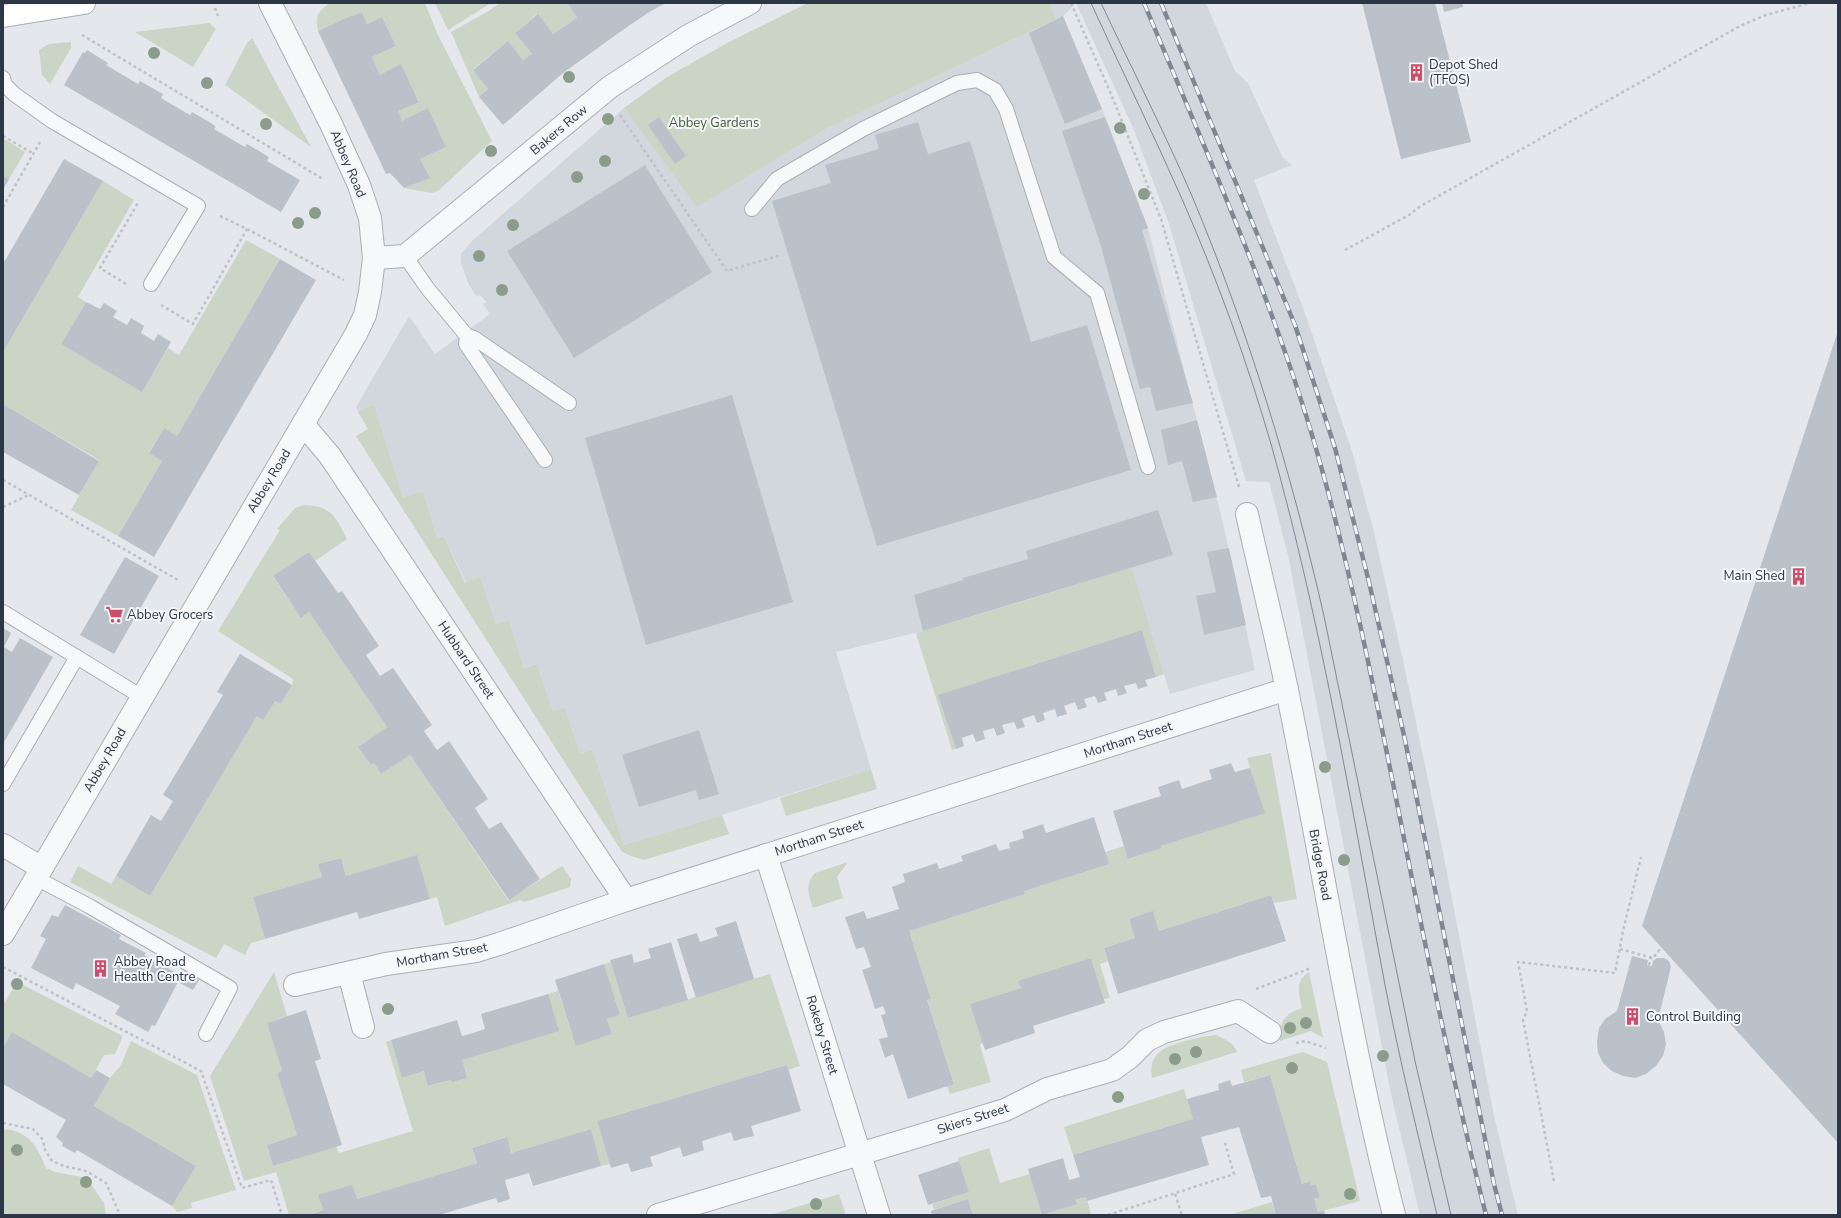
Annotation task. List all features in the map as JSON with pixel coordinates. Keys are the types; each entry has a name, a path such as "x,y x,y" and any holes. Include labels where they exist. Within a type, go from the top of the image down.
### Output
{"street":[{"path":"3,16 84,3"},
{"name":"Bakers Row","path":"405,256 605,91 688,36 750,3"},
{"name":"Abbey Road","path":"3,934 356,334 365,315 370,292 374,258 370,218 359,185 328,117 272,4"},
{"path":"374,258 405,256"},
{"name":"Hubbard Street","path":"303,424 330,456 626,900"},
{"name":"Bridge Road","path":"1247,514 1287,689 1337,957 1394,1215"},
{"name":"Mortham Street","path":"295,985 386,964 476,951 626,900 1287,689"},
{"path":"3,845 39,873"},
{"name":"Rokeby Street","path":"766,855 879,1215"},
{"path":"349,973 363,1027"},
{"name":"Skiers Street","path":"658,1215 1005,1110 1047,1090 1112,1070 1130,1057 1147,1040 1164,1032 1238,1011 1270,1032"}],"lane":[{"path":"3,78 5,85 14,94 52,121 198,206 151,284"},
{"path":"752,209 777,179 863,129 957,83 977,80 995,90 1006,109 1054,257 1097,293 1148,467"},
{"path":"405,256 428,289 467,336 474,338 569,403"},
{"path":"467,336 466,344 545,460"},
{"path":"3,612 142,697"},
{"path":"3,784 77,656"},
{"path":"39,873 89,906 230,988 206,1034"}],"path":[{"path":"1071,3 1111,94 1161,219 1247,514"},
{"path":"1345,250 1740,26 1766,15 1810,3"},
{"path":"215,8 218,16"},
{"path":"82,35 327,181"},
{"path":"605,91 726,271 781,255"},
{"path":"3,207 52,121"},
{"path":"3,136 34,154"},
{"path":"198,206 247,229 337,277 370,292"},
{"path":"3,480 180,581"},
{"path":"3,507 29,494"},
{"path":"1554,1181 1524,1020 1527,1011 1518,962 1615,973 1641,857"},
{"path":"1649,965 1651,958 1653,958 1661,948"},
{"path":"1620,950 1651,958"},
{"path":"1337,957 1256,989 1276,1048 1305,1041 1327,1048 1356,1042"},
{"path":"3,967 201,1070 242,1188 271,1180 282,1215"},
{"path":"3,1123 33,1129 43,1140 45,1150 52,1161 64,1166 86,1171 106,1184 120,1215"},
{"path":"1108,1215 1234,1174 1224,1140"},
{"path":"1175,1194 1182,1215"}],"shaded area":[{"path":"1050,3 1076,3 1063,16 1102,109 1148,228 1222,519 1255,670 1170,694 1132,567 923,631 836,652 871,769 624,845 593,750 580,753 565,707 553,711 537,664 524,668 509,620 496,624 480,578 466,583 444,536 437,538 423,491 403,497 374,404 358,412 356,407 409,316 435,354 490,314 483,304 486,302 480,295 477,297 468,283 461,263 461,254 472,241 624,108 697,206 826,129 1056,19"},
{"path":"1076,3 1206,3 1235,71 1248,83 1283,158 1292,165 1254,180 1305,313 1352,451 1373,528 1403,660 1441,842 1494,1116 1518,1215 1420,1215 1391,1094 1288,555 1269,482 1246,481 1169,224 1134,130"}],"green space":[{"path":"330,3 425,3 437,33 492,141 438,191 432,193 404,188 429,178 420,159 446,147 428,109 402,121 398,111 419,101 401,65 380,75 372,57 396,46 382,17 367,24 362,12 353,16 352,15 318,31 318,14"},
{"path":"435,3 491,3 448,30"},
{"path":"500,3 568,3 577,18 553,34 537,14 515,33 532,54 523,60 508,41 473,69 488,89 479,97 451,32"},
{"name":"Abbey Gardens","path":"808,3 1050,3 1056,19 826,129 697,207 624,108 667,77 729,42"},
{"path":"209,23 216,29 193,67 135,32"},
{"path":"252,38 311,147 225,85 247,43"},
{"path":"71,42 71,48 50,84 42,75 39,50 49,44"},
{"path":"3,138 25,152 9,179 3,176"},
{"path":"103,181 134,200 78,297 86,302 61,344 142,391 168,348 179,355 246,240 280,259 177,436 164,428 149,452 162,461 118,536 71,510 99,460 3,404 3,352"},
{"path":"374,404 403,497 423,491 437,538 444,536 465,583 480,577 496,624 509,620 524,668 537,664 553,711 565,707 580,753 593,750 624,845 722,815 729,834 644,860 622,852 356,436 368,429 358,412"},
{"path":"304,505 327,510 336,518 347,539 315,561 309,552 273,577 301,618 309,612 387,727 358,747 371,765 374,763 381,774 410,755 508,900 562,866 571,879 570,887 525,902 520,900 445,926 437,897 430,899 417,856 346,876 341,858 318,864 322,877 253,897 265,939 251,943 245,955 224,944 216,958 70,882 78,866 111,884 116,876 150,896 257,716 275,701 281,704 292,685 293,679 218,631 280,530 277,529 295,508"},
{"path":"1132,567 1164,674 1156,677 1142,630 939,695 956,749 952,750 916,633"},
{"path":"1271,753 1297,899 1274,903 1271,895 1159,931 1153,912 1129,919 1135,938 1104,948 1108,961 1100,964 1110,998 1104,999 1091,958 1019,982 1021,988 971,1004 983,1043 980,1045 991,1082 950,1094 947,1086 954,1083 927,1000 931,999 909,931 1025,894 1024,891 1105,852 1124,846 1129,859 1161,848 1161,846 1264,812 1247,758"},
{"path":"871,769 877,789 786,816 780,798"},
{"path":"848,862 837,877 843,898 813,908 808,886 815,873"},
{"path":"611,962 628,1018 770,974 800,1066 788,1070 787,1065 597,1121 610,1164 601,1166 591,1129 511,1153 506,1137 472,1148 477,1163 357,1199 318,1195 323,1210 308,1215 289,1215 276,1172 244,1181 210,1076 274,972 287,1016 267,1023 282,1071 277,1073 297,1135 267,1145 273,1166 336,1146 339,1153 413,1131 386,1042 391,1040 402,1078 424,1071 429,1086 451,1080 462,1060 548,994 558,991 576,1045 612,1034 607,1019 620,1015 604,964"},
{"path":"1309,972 1323,1038 1311,1031 1280,1041 1279,1035 1281,1024 1291,1012 1302,1008 1299,984 1304,976"},
{"path":"17,982 123,1036 115,1054 104,1055 91,1078 12,1033 3,1048 3,1005"},
{"path":"1216,1035 1231,1044 1237,1052 1152,1078 1151,1069 1155,1056 1165,1048 1189,1040"},
{"path":"131,1041 197,1075 236,1190 191,1203 192,1208 177,1212 172,1206 196,1166 94,1106 110,1078 121,1065"},
{"path":"1303,1052 1327,1062 1360,1201 1318,1212 1314,1199 1320,1197 1316,1184 1311,1185 1309,1181 1302,1184 1270,1075 1244,1082 1241,1070"},
{"path":"1184,1089 1193,1119 1073,1155 1064,1127"},
{"path":"3,1129 12,1130 26,1136 39,1153 46,1168 55,1172 87,1178 104,1203 106,1215 3,1215"},
{"path":"989,1148 1000,1183 1030,1174 1042,1215 973,1215 968,1199 934,1210 932,1204 969,1192 958,1158"},
{"path":"839,1194 846,1215 770,1215"},
{"path":"1086,1197 1091,1213 1088,1215 1042,1215 1076,1204 1075,1200"},
{"path":"1272,1202 1276,1215 1229,1215"}],"building":[{"path":"568,3 666,3 627,27 563,73 503,125 479,97 488,89 473,70 508,41 523,60 532,54 515,33 538,14 553,34 577,18"},
{"name":"Depot Shed (TFOS)","path":"1362,3 1435,3 1471,142 1401,159"},
{"path":"1442,3 1462,3 1463,7 1444,12"},
{"path":"362,12 367,24 382,17 396,46 372,57 380,75 401,64 419,102 398,111 402,121 428,108 446,147 420,159 430,178 404,188 390,173 386,174 318,31 352,15 353,16"},
{"path":"1063,16 1102,109 1065,124 1029,33"},
{"path":"87,50 108,63 106,65 138,84 140,81 163,94 161,98 190,115 192,112 211,123 216,127 214,129 245,147 247,144 269,157 267,161 300,180 281,212 64,85 83,52 85,53"},
{"path":"659,117 686,156 675,164 648,125"},
{"path":"1105,117 1148,228 1142,230 1193,403 1156,411 1150,387 1140,389 1100,243 1062,131"},
{"path":"918,122 928,154 970,141 1031,342 1087,325 1131,470 877,546 772,201 831,183 825,165 879,149 875,135"},
{"path":"64,159 103,181 3,352 3,264"},
{"path":"645,165 712,272 574,358 507,251"},
{"path":"3,176 9,179 3,190"},
{"path":"280,259 316,280 154,557 118,536 162,461 149,453 164,428 177,436"},
{"path":"86,302 100,309 104,303 117,311 113,317 127,325 131,318 144,326 141,333 154,341 158,334 171,342 142,392 61,344"},
{"name":"Main Shed","path":"1838,331 1838,1143 1642,926"},
{"path":"732,395 793,602 646,645 585,438"},
{"path":"3,404 99,461 79,495 3,452"},
{"path":"1197,420 1217,497 1193,502 1182,461 1168,465 1161,430"},
{"path":"1158,510 1173,555 923,631 914,595 963,580 963,578 1028,559 1026,551"},
{"path":"1229,548 1246,625 1204,635 1196,596 1216,592 1207,552"},
{"path":"309,552 338,593 342,591 379,646 366,655 380,676 393,668 432,725 424,731 437,750 449,741 488,799 475,808 482,819 489,829 501,822 540,879 509,900 410,755 381,774 374,763 371,765 358,747 387,727 309,612 301,618 273,576"},
{"path":"125,557 159,576 114,654 80,635"},
{"path":"3,628 11,633 4,647 12,652 20,638 53,657 3,744"},
{"path":"1142,630 1156,677 1145,680 1148,686 1138,689 1136,683 1124,686 1127,693 1118,696 1116,689 1104,693 1107,700 1098,703 1095,696 1084,699 1087,707 1078,710 1075,702 1064,706 1067,714 1057,717 1055,709 1043,713 1045,720 1037,723 1034,715 1022,719 1025,727 1017,729 1014,722 1002,725 1005,733 997,736 994,728 983,731 985,739 976,742 973,734 962,738 964,746 956,749 938,695"},
{"path":"240,654 292,685 281,704 275,701 263,720 257,716 150,896 116,876 151,815 161,821 173,801 163,795 223,695 217,692"},
{"path":"699,730 719,794 699,800 696,790 639,807 622,755"},
{"path":"1231,763 1235,772 1250,768 1265,813 1161,846 1162,848 1128,859 1113,811 1161,796 1158,787 1179,780 1182,789 1212,779 1209,770"},
{"path":"1094,817 1109,864 1024,891 1025,894 909,931 931,999 927,1000 954,1084 908,1099 893,1054 885,1058 879,1039 888,1037 881,1015 886,1014 883,1006 875,1009 862,970 871,967 864,947 856,949 845,917 864,911 867,919 899,909 892,887 905,882 903,874 937,863 939,869 963,861 961,856 996,844 999,851 1010,848 1009,843 1024,838 1022,831 1043,824 1046,833"},
{"path":"417,855 430,899 359,919 357,912 265,939 253,897 322,877 318,864 341,858 346,876"},
{"path":"1271,895 1286,941 1118,994 1104,948 1135,938 1129,919 1153,911 1159,931"},
{"name":"Abbey Road Health Centre","path":"65,905 121,935 119,939 146,953 144,955 180,975 182,970 199,980 193,990 178,982 155,1026 152,1025 148,1032 115,1014 120,1006 76,983 73,990 31,968 46,939 40,936 52,915 58,917"},
{"path":"736,921 754,979 696,998 677,939 697,933 700,942 718,936 715,928"},
{"path":"671,942 688,1000 628,1018 610,960 632,954 634,963 651,958 648,949"},
{"name":"Control Building","path":"1632,956 1648,960 1647,965 1652,966 1653,961 1657,958 1664,958 1669,961 1671,967 1658,1020 1664,1032 1666,1044 1663,1056 1656,1066 1646,1074 1635,1078 1623,1076 1612,1071 1603,1063 1598,1053 1597,1041 1599,1028 1605,1019 1617,1011"},
{"path":"1091,958 1105,1003 1033,1026 1035,1033 985,1050 970,1004 1021,988 1018,981"},
{"path":"604,964 620,1015 607,1019 612,1034 576,1046 555,980"},
{"path":"548,994 559,1031 462,1060 467,1078 452,1082 451,1080 428,1086 424,1071 402,1078 391,1040 457,1020 462,1036 473,1033 485,1029 481,1014"},
{"path":"306,1010 321,1059 315,1061 342,1145 273,1166 267,1145 297,1135 277,1073 282,1071 267,1023"},
{"path":"12,1032 91,1078 96,1070 110,1078 94,1106 196,1166 172,1206 77,1150 75,1153 62,1146 63,1143 56,1137 66,1120 3,1084 3,1048"},
{"path":"787,1065 801,1111 751,1126 754,1136 734,1141 731,1132 702,1141 704,1150 683,1157 680,1147 650,1157 653,1166 631,1172 628,1163 611,1168 597,1121"},
{"path":"1270,1075 1302,1184 1310,1181 1311,1185 1316,1184 1320,1197 1314,1199 1318,1212 1324,1210 1325,1215 1276,1215 1271,1196 1261,1198 1239,1127 1201,1137 1209,1165 1087,1201 1086,1197 1075,1200 1077,1204 1042,1215 1028,1169 1063,1158 1069,1180 1080,1177 1073,1155 1193,1119 1187,1099 1219,1090 1218,1084 1230,1080 1232,1086"},
{"path":"591,1129 601,1166 533,1186 529,1173 505,1180 510,1199 498,1203 496,1198 439,1215 309,1215 323,1210 318,1195 352,1185 357,1199 477,1163 472,1148 507,1137 511,1153"},
{"path":"959,1161 969,1192 928,1205 918,1175"},
{"path":"968,1199 973,1215 932,1215 931,1211"}],"tram line":[{"path":"1091,3 1195,229 1242,351 1271,444 1289,511 1320,646 1385,985 1437,1215"},
{"path":"1101,3 1159,123 1213,247 1250,351 1283,456 1324,616 1415,1061 1451,1215"}],"railway":[{"path":"1144,3 1242,237 1265,297 1306,416 1324,477 1346,562 1365,647 1440,1017 1486,1215"},
{"path":"1161,3 1295,325 1335,448 1369,582 1405,740 1494,1184 1502,1215"}],"place":[{"name":"Depot Shed (TFOS)","path":"1416,72"},
{"name":"Main Shed","path":"1798,576"},
{"name":"Abbey Grocers","path":"114,615"},
{"name":"Abbey Road Health Centre","path":"101,969"},
{"name":"Control Building","path":"1633,1017"}]}
